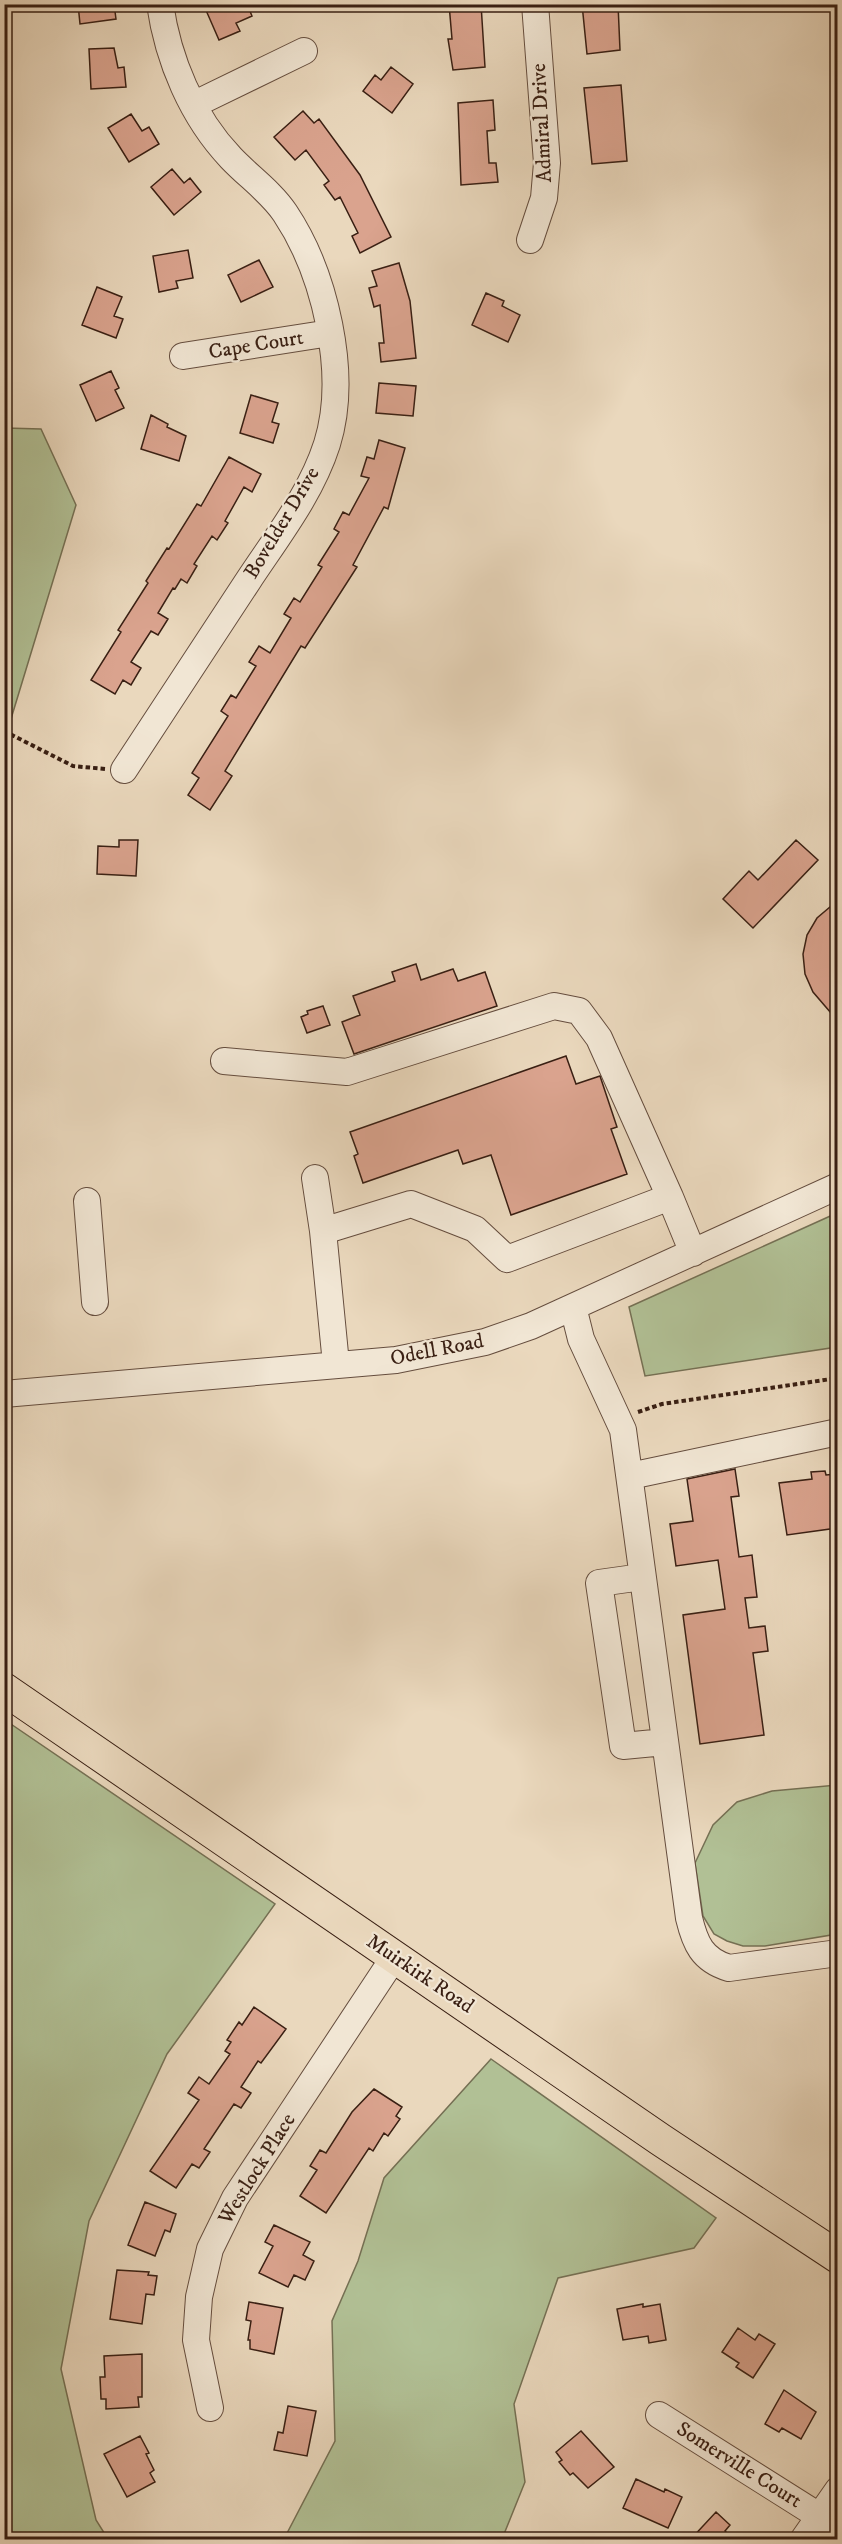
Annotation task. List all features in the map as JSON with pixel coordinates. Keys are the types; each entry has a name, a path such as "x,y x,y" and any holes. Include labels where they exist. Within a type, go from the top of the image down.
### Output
{"main road":[{"name":"Muirkirk Road","path":"4,1689 661,2140 837,2257"}],"street":[{"name":"Bovelder Drive","path":"124,770 280,533 316,470 327,443 333,416 335,358 317,280 296,230 283,210 214,139 193,105 171,52 160,4"},
{"name":"Admiral Drive","path":"530,240 544,198 547,163 535,4"},
{"path":"193,105 304,51"},
{"name":"Cape Court","path":"183,356 330,333"},
{"path":"224,1061 347,1072 554,1006 579,1011 599,1038 693,1253"},
{"path":"315,1178 323,1231 336,1364"},
{"name":"Odell Road","path":"4,1394 396,1360 485,1342 573,1307 837,1186"},
{"path":"323,1231 411,1204 475,1229 507,1259 670,1197"},
{"path":"87,1201 95,1302"},
{"path":"573,1307 582,1339 620,1422 630,1476 689,1918 695,1944 713,1963 729,1968 837,1953"},
{"path":"630,1476 837,1432"},
{"path":"642,1577 599,1583 623,1746 666,1742"},
{"name":"Westlock Place","path":"210,2408 196,2340 199,2297 210,2249 235,2198 395,1956"},
{"name":"Somerville Court","path":"659,2415 828,2521"},
{"path":"803,2540 828,2521 837,2490"}],"path":[{"path":"4,731 74,766 124,770"},
{"path":"620,1422 643,1408 662,1404 837,1378"}],"green space":[{"path":"5,428 41,429 76,505 7,732 5,767"},
{"path":"837,1213 837,1347 645,1376 629,1307"},
{"path":"5,1720 275,1904 167,2054 89,2221 61,2369 96,2520 108,2539 5,2539"},
{"path":"837,1785 837,1934 765,1946 743,1946 714,1934 703,1916 695,1863 713,1825 737,1802 772,1791"},
{"path":"491,2059 716,2218 694,2248 558,2278 514,2404 525,2482 502,2539 284,2539 335,2441 332,2321 358,2261 384,2178"}],"building":[{"path":"78,4 114,4 116,19 80,24"},
{"path":"214,4 247,4 252,16 236,23 240,31 219,40 205,8"},
{"path":"449,4 481,4 485,67 453,70 448,39 452,39"},
{"path":"582,4 618,4 620,50 587,54"},
{"path":"114,48 118,68 124,67 126,87 91,89 89,49"},
{"path":"391,67 413,84 392,113 363,91 375,75 381,80"},
{"path":"621,85 627,161 592,164 584,88"},
{"path":"493,100 495,130 487,131 489,163 496,163 498,182 461,185 458,103"},
{"path":"303,111 314,123 319,119 360,175 391,237 360,253 352,236 358,233 340,197 335,200 324,185 329,181 306,150 295,160 274,137"},
{"path":"131,114 142,131 149,127 159,144 129,162 108,128"},
{"path":"172,169 184,183 190,178 201,192 174,215 151,187"},
{"path":"188,250 193,278 176,281 178,288 159,292 153,256"},
{"path":"259,260 273,287 241,302 228,275"},
{"path":"399,263 410,301 416,358 381,362 379,343 384,343 380,305 374,307 369,288 377,286 372,271"},
{"path":"97,287 122,297 114,316 123,319 116,338 82,325"},
{"path":"486,293 504,301 502,306 520,315 508,342 472,325"},
{"path":"111,371 119,388 115,390 124,408 96,421 80,385"},
{"path":"379,383 416,386 413,416 376,413"},
{"path":"251,395 278,403 272,422 279,424 273,443 240,433"},
{"path":"151,415 168,424 167,427 186,436 179,461 141,449"},
{"path":"379,440 405,448 388,509 384,507 353,565 357,567 305,648 301,646 225,771 232,776 210,810 188,795 199,778 192,773 228,716 221,711 231,695 236,698 256,666 249,662 259,646 270,653 291,618 284,614 294,598 300,602 322,567 318,565 339,532 334,529 343,512 349,515 369,478 361,476 367,457 374,459"},
{"path":"229,457 261,474 252,492 244,487 225,521 228,523 217,540 212,536 194,564 197,566 187,583 181,579 175,589 173,588 158,613 168,619 158,635 151,631 131,662 141,668 131,685 123,680 115,694 91,680 121,632 118,630 148,583 146,581 197,504 201,506"},
{"path":"119,840 138,840 136,876 97,874 98,846 119,847"},
{"path":"796,840 818,860 753,928 723,899 749,871 758,880"},
{"path":"837,901 837,1020 813,992 805,974 803,954 807,935 817,918"},
{"path":"416,964 421,980 453,969 458,981 485,972 497,1006 354,1054 342,1022 360,1015 353,996 395,981 392,972"},
{"path":"323,1006 330,1025 307,1033 301,1017 308,1014 307,1011"},
{"path":"566,1056 576,1084 600,1076 617,1127 611,1129 627,1174 511,1215 491,1155 463,1164 458,1150 363,1183 354,1156 358,1154 350,1132"},
{"path":"735,1469 739,1496 731,1497 739,1557 752,1555 757,1597 745,1598 749,1628 765,1626 768,1651 753,1653 764,1735 700,1744 683,1615 725,1609 718,1560 676,1566 670,1524 693,1521 687,1479"},
{"path":"825,1471 826,1475 837,1474 837,1528 787,1535 779,1483 812,1479 811,1472"},
{"path":"254,2007 286,2029 261,2063 258,2061 241,2087 251,2093 241,2108 234,2104 204,2149 210,2152 199,2168 192,2164 176,2188 150,2171 199,2100 188,2093 199,2077 209,2084 230,2054 225,2051 231,2042 227,2040 239,2022 242,2025"},
{"path":"374,2089 402,2107 396,2116 400,2119 388,2136 384,2133 373,2151 369,2148 326,2213 300,2196 317,2170 310,2166 320,2150 326,2153 352,2112"},
{"path":"145,2202 176,2214 170,2232 165,2230 155,2256 128,2245"},
{"path":"274,2225 310,2242 303,2255 314,2261 305,2280 294,2275 288,2287 259,2273 273,2246 265,2242"},
{"path":"117,2270 149,2272 148,2275 157,2276 154,2295 146,2294 142,2324 110,2319"},
{"path":"249,2302 283,2308 274,2354 250,2349 250,2340 248,2340 251,2321 246,2320"},
{"path":"643,2304 643,2307 660,2304 666,2340 649,2343 648,2336 623,2340 617,2309"},
{"path":"738,2328 755,2340 759,2334 775,2344 753,2378 736,2367 739,2363 722,2352"},
{"path":"142,2354 142,2397 138,2397 139,2407 106,2409 106,2399 101,2399 100,2377 105,2377 104,2356"},
{"path":"784,2390 816,2412 801,2439 782,2428 779,2432 765,2424"},
{"path":"288,2406 316,2411 307,2456 274,2450 278,2432 283,2433"},
{"path":"581,2431 614,2467 588,2488 573,2473 570,2475 559,2462 562,2460 556,2452"},
{"path":"140,2436 149,2453 146,2454 154,2470 150,2473 155,2482 127,2497 104,2454"},
{"path":"636,2479 664,2492 665,2489 682,2497 668,2528 623,2508"},
{"path":"716,2512 730,2525 725,2531 734,2540 690,2540"}]}
